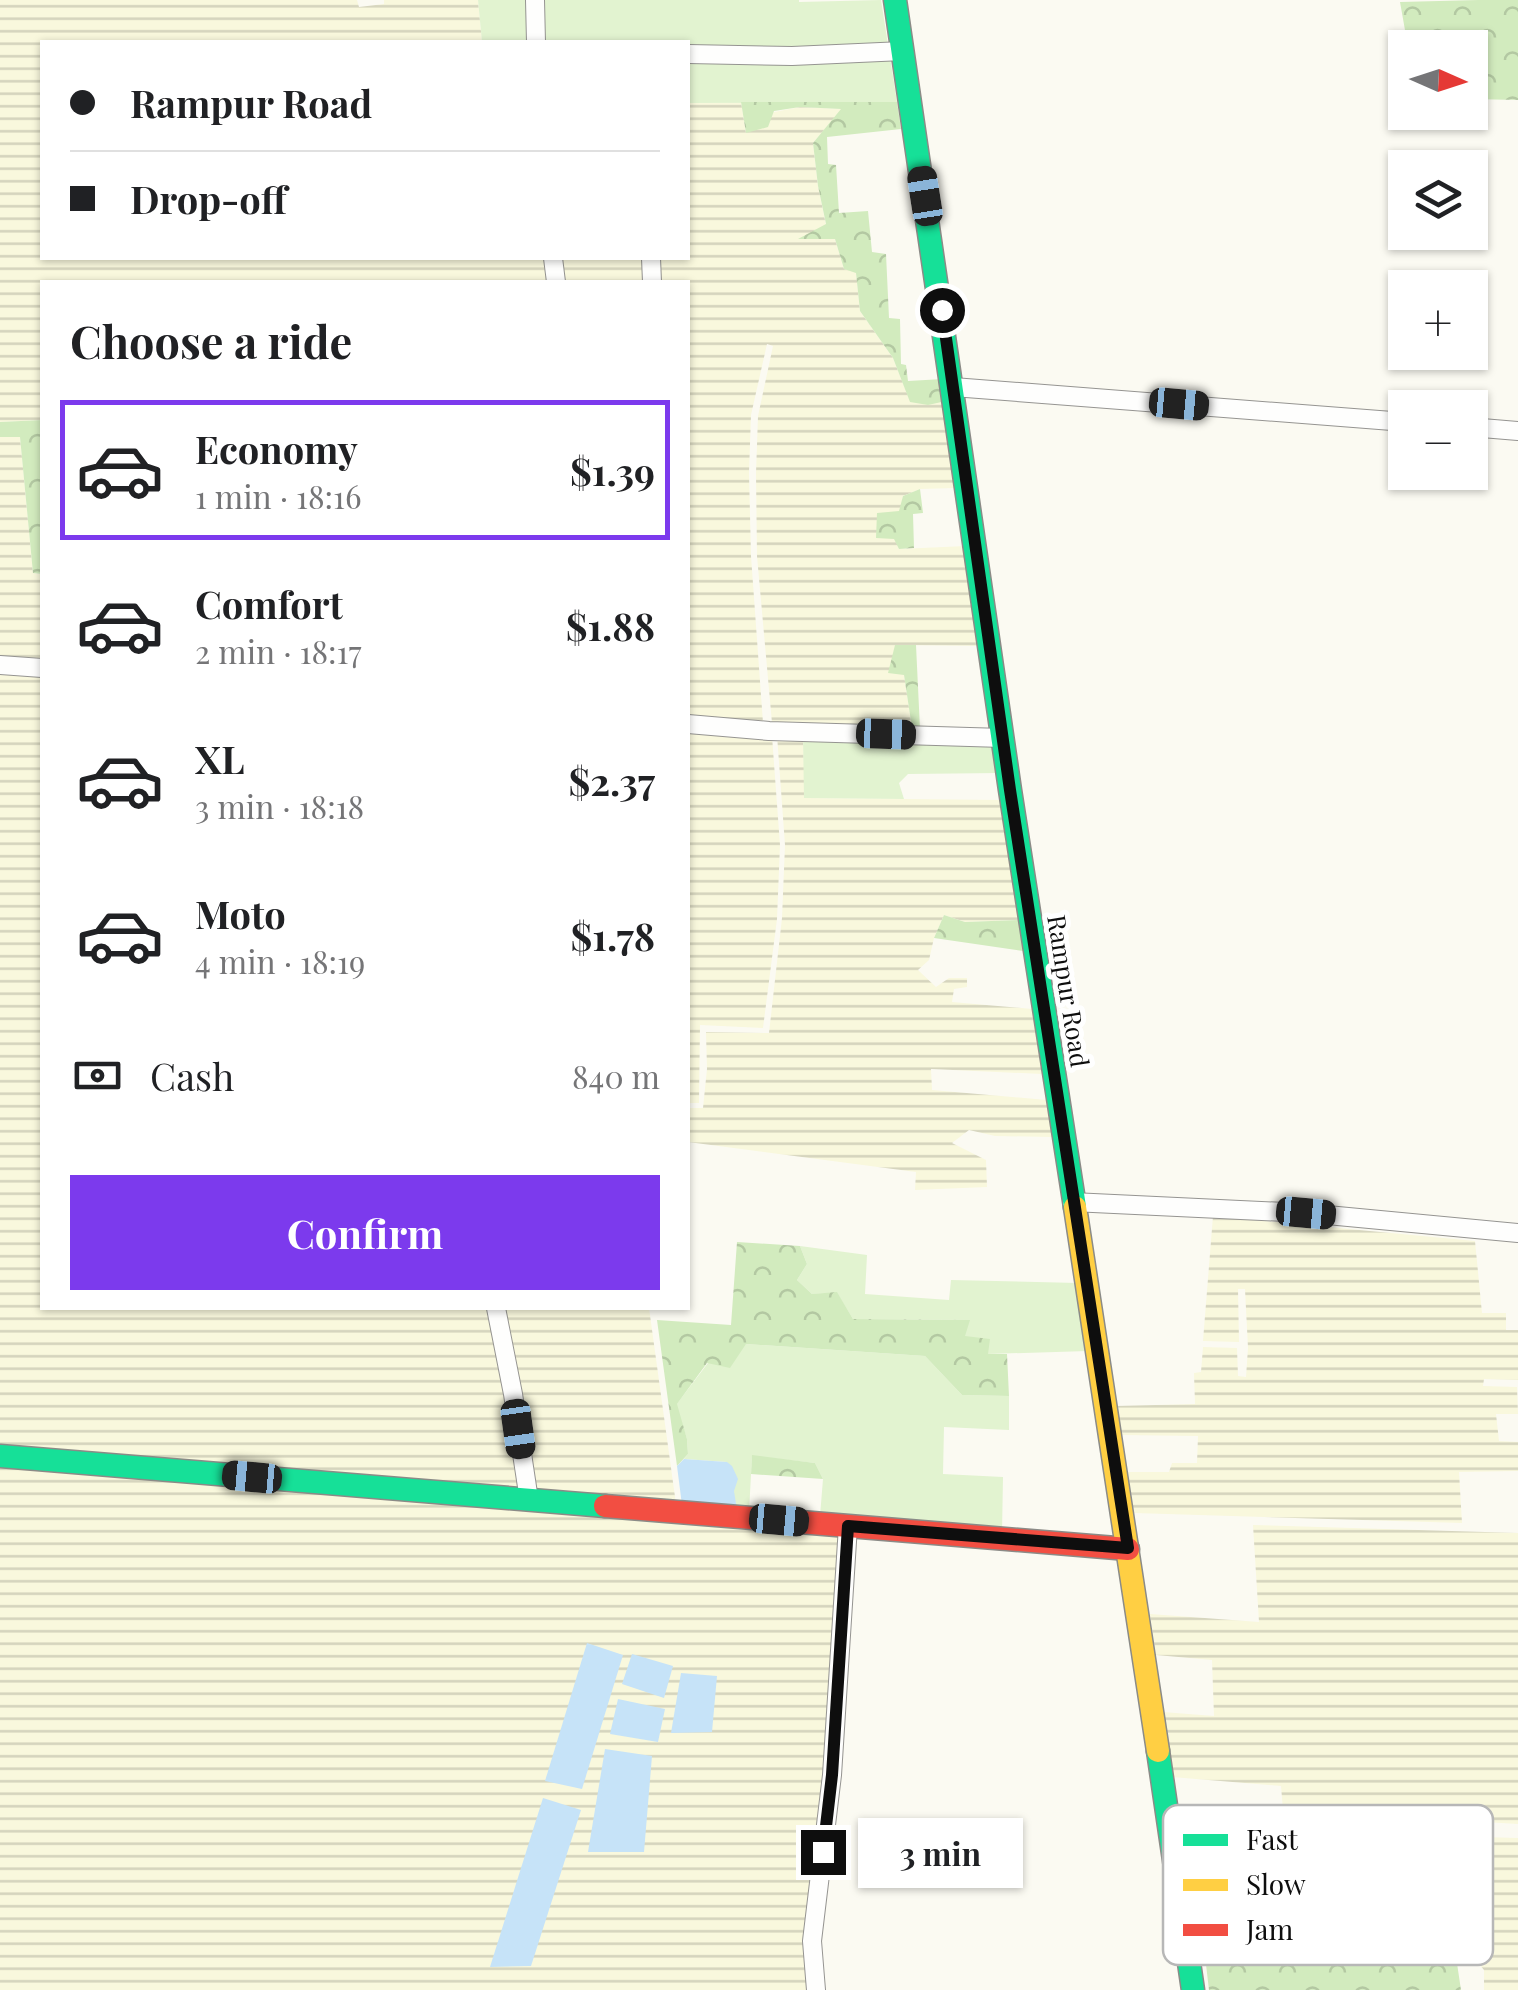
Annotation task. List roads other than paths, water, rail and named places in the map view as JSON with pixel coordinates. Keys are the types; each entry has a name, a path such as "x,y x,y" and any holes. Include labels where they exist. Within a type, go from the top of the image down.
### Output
{"main road":[{"name":"Rampur Road","path":"896,0 1072,1202 1166,1805"},
{"path":"0,1456 1128,1548"},
{"name":"Rampur Road","path":"1189,1965 1193,1990"}],"street":[{"path":"536,0 536,40"},
{"path":"690,54 848,55 903,51"},
{"path":"953,386 1388,421"},
{"path":"1488,428 1518,430"},
{"path":"0,665 40,668"},
{"path":"690,724 769,731 1003,738"},
{"path":"1072,1202 1306,1213 1518,1233"},
{"path":"496,1310 514,1394 529,1500"},
{"path":"816,1990 812,1941 832,1775 848,1526"}],"water":[{"path":"684,1459 727,1462 732,1466 738,1479 734,1491 737,1510 682,1505 677,1466"},
{"path":"587,1643 623,1655 582,1789 545,1781"},
{"path":"632,1654 673,1666 664,1698 622,1684"},
{"path":"681,1673 717,1676 712,1732 671,1733"},
{"path":"618,1699 665,1709 658,1742 610,1734"},
{"path":"605,1749 652,1756 644,1852 588,1852"},
{"path":"543,1798 581,1810 531,1966 490,1967"}]}
